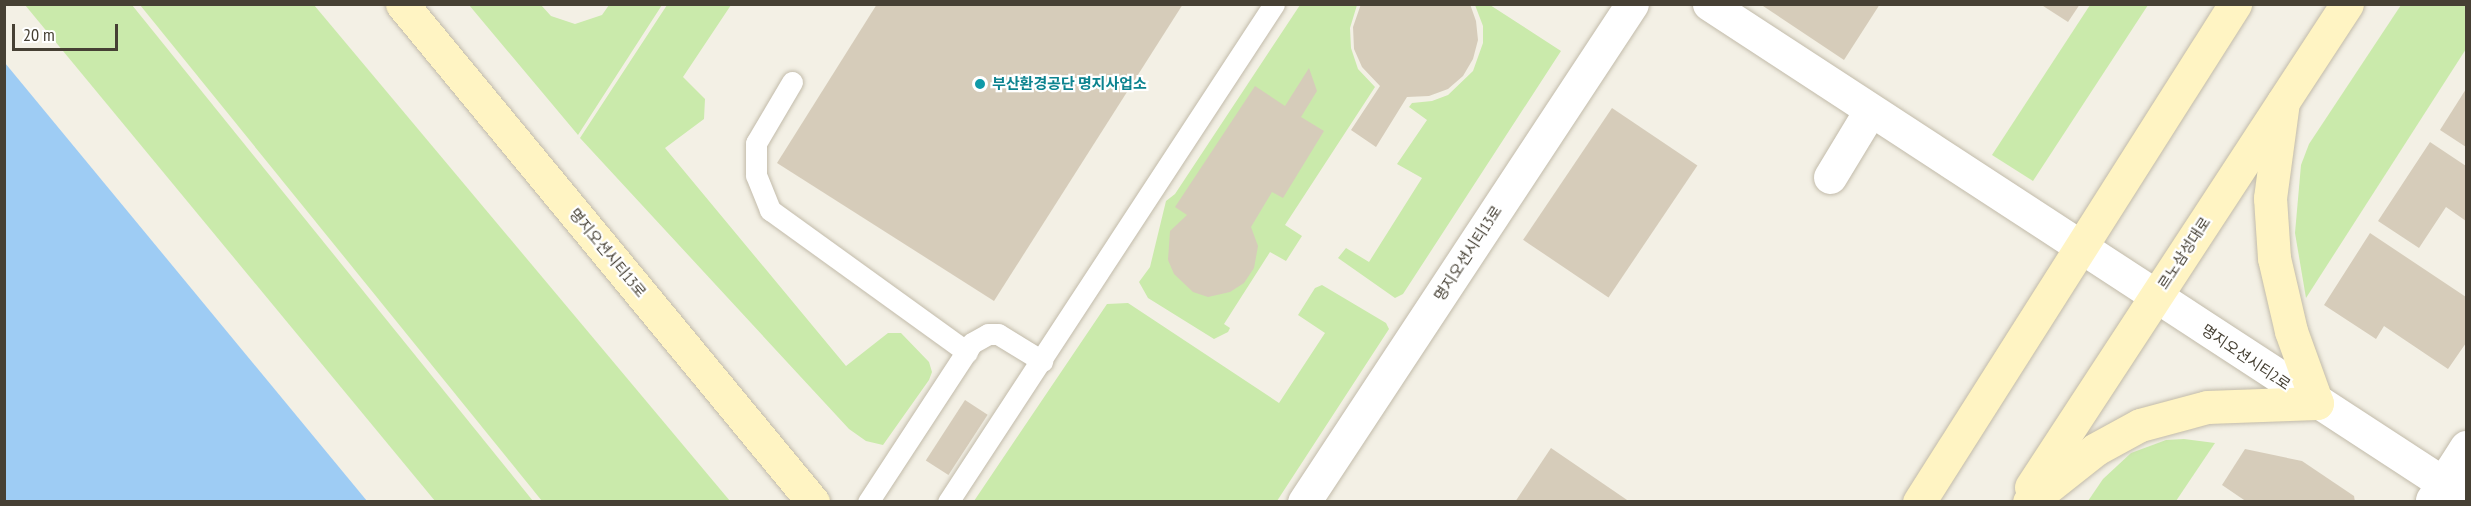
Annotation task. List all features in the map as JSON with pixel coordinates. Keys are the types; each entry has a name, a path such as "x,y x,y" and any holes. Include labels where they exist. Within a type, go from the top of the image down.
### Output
{"main road":[{"name":"명지오션시티13로","path":"402,4 813,501"},
{"path":"1918,501 2235,4"},
{"name":"르노삼성대로","path":"2021,501 2347,4"},
{"path":"2029,501 2096,449 2140,425 2207,407 2317,404 2291,331 2274,258 2270,198 2283,102"}],"street":[{"name":"명지오션시티13로","path":"1304,501 1632,4"},
{"name":"명지오션시티2로","path":"1708,4 2155,296 2447,494"},
{"path":"1830,177 1870,111"},
{"path":"2447,494 2466,447"}],"lane":[{"path":"948,501 1042,361 1274,4"},
{"path":"792,82 756,143 756,175 770,210 967,351"},
{"path":"868,501 967,351 980,338 998,334 1042,361"}],"green space":[{"path":"25,5 132,5 533,501 435,501"},
{"path":"140,5 314,5 730,501 542,501"},
{"path":"469,5 541,5 551,16 575,24 602,15 609,5 662,5 578,135"},
{"path":"667,5 731,5 683,77 705,99 704,119 665,148 846,366 888,333 901,333 929,362 932,372 929,380 883,445 866,441 849,429 580,138"},
{"path":"1300,5 1357,5 1350,28 1351,48 1358,69 1375,87 1285,225 1302,236 1286,261 1270,252 1224,324 1230,328 1228,332 1214,339 1148,298 1139,282 1150,267 1166,201 1175,194"},
{"path":"1475,5 1490,5 1561,51 1403,294 1395,298 1338,258 1346,248 1369,262 1422,178 1397,164 1427,120 1409,107 1412,103 1432,101 1448,95 1473,71 1483,43 1483,26"},
{"path":"2090,5 2148,5 2033,181 1992,155"},
{"path":"2401,5 2466,5 2466,49 2306,298 2295,233 2301,165 2309,144"},
{"path":"1322,285 1386,323 1389,329 1277,501 974,501 1107,304 1128,303 1279,403 1325,333 1298,315 1315,288"},
{"path":"2184,439 2215,443 2176,501 2088,501 2103,479 2131,453 2166,440"}],"water":[{"path":"5,63 367,501 5,501"}],"building":[{"name":"부산환경공단 명지사업소","path":"877,4 1183,4 994,301 777,163"},
{"path":"1361,4 1470,4 1476,21 1478,40 1473,59 1463,76 1448,89 1429,96 1407,97 1376,147 1351,130 1380,86 1362,67 1354,49 1353,27"},
{"path":"1760,4 1880,4 1844,60"},
{"path":"2040,4 2080,4 2068,22"},
{"path":"1309,68 1317,91 1301,117 1324,131 1283,198 1272,192 1251,227 1258,246 1254,268 1244,283 1230,292 1208,297 1193,292 1174,274 1168,260 1170,231 1187,215 1175,207 1255,86 1285,106"},
{"path":"2466,89 2466,147 2440,130"},
{"path":"1612,108 1697,166 1608,297 1523,240"},
{"path":"2430,142 2466,166 2466,221 2446,207 2419,248 2378,221"},
{"path":"2370,233 2466,297 2466,343 2448,369 2384,326 2376,339 2324,305"},
{"path":"965,400 988,415 948,475 926,460"},
{"path":"1551,448 1630,502 1515,502"},
{"path":"2245,449 2302,461 2354,496 2355,502 2247,502 2222,485"}],"place":[{"name":"부산환경공단 명지사업소","path":"980,84"}]}
